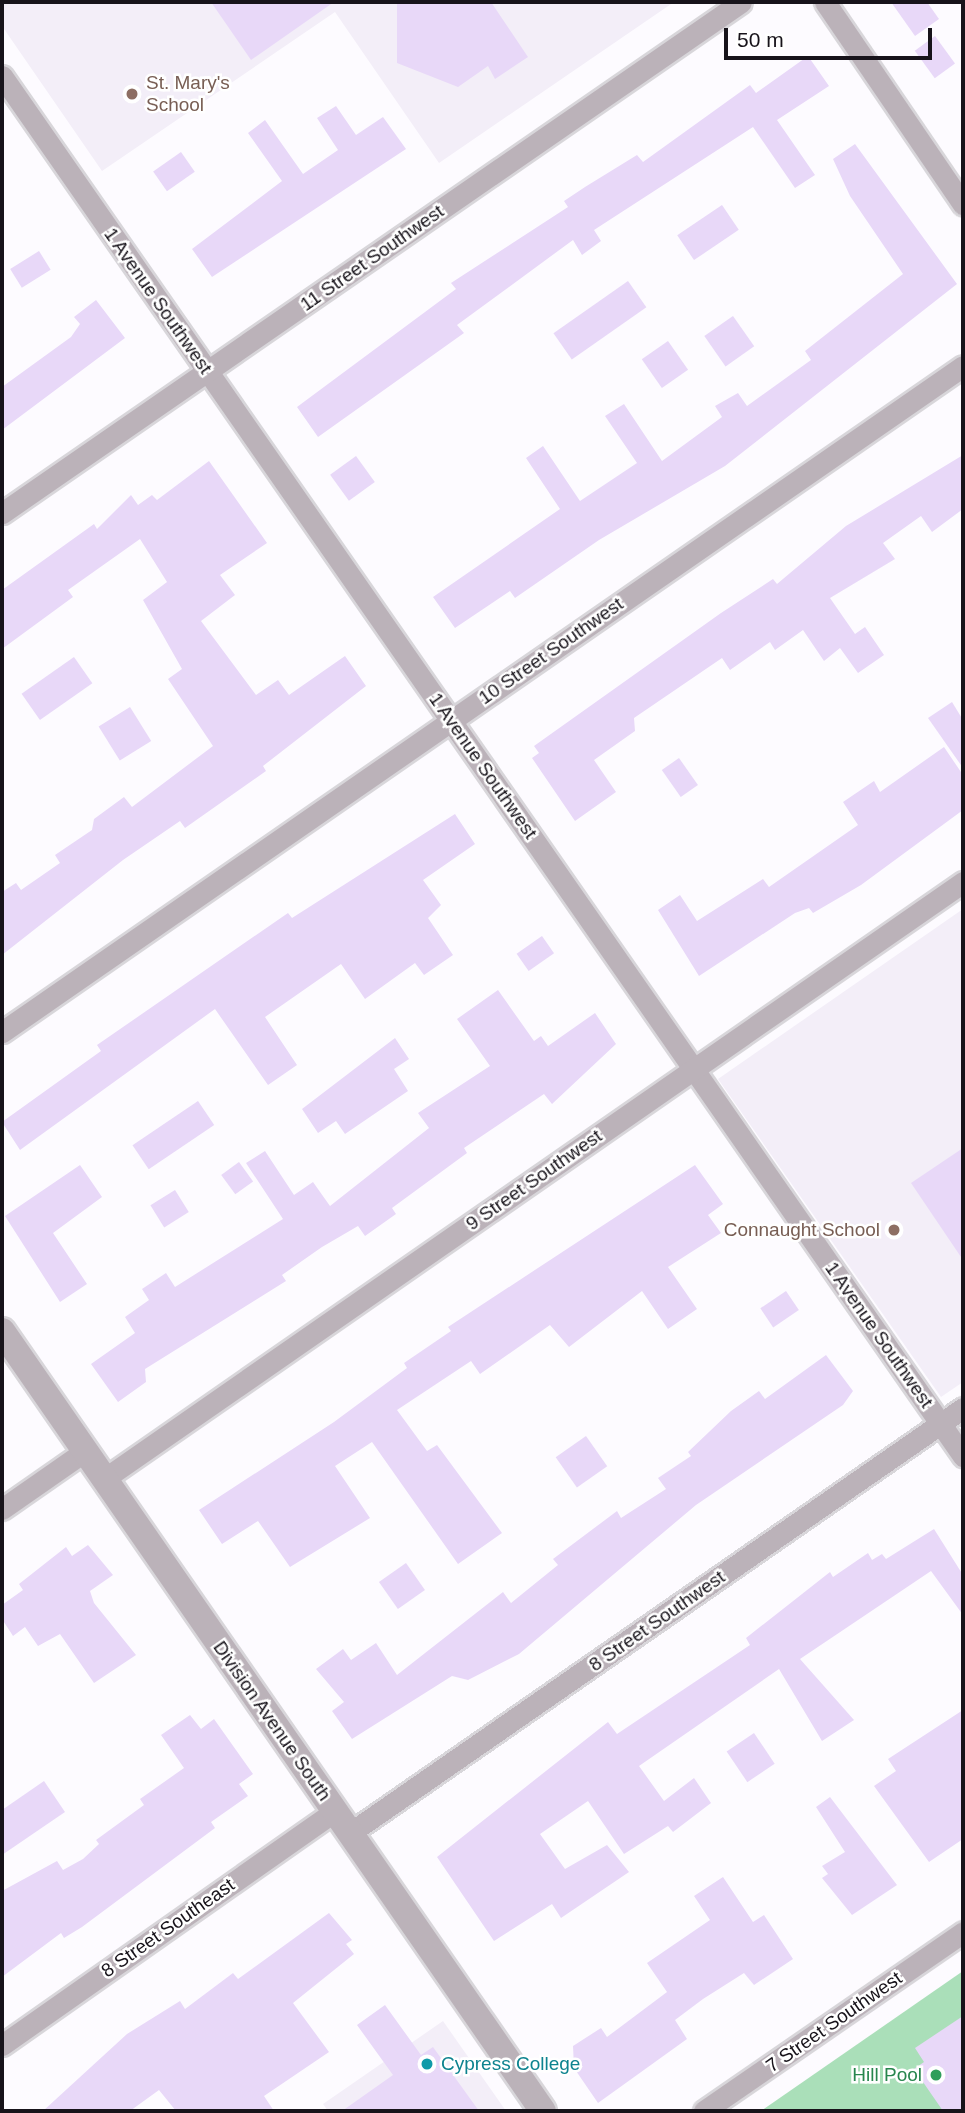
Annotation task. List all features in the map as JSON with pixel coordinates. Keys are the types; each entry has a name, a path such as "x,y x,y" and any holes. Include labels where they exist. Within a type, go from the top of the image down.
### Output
{"street":[{"name":"11 Street Southwest","path":"2,513 741,2"},
{"path":"825,2 963,204"},
{"name":"1 Avenue Southwest","path":"2,76 963,1457"},
{"name":"10 Street Southwest","path":"2,1032 963,366"},
{"name":"9 Street Southwest","path":"104,1479 963,882"},
{"name":"Division Avenue South","path":"2,1331 543,2111"},
{"name":"8 Street Southwest","path":"350,1833 963,1408"},
{"path":"2,1509 85,1451"},
{"name":"8 Street Southeast","path":"2,2045 335,1811"},
{"name":"7 Street Southwest","path":"704,2111 963,1932"}],"shaded area":[{"name":"St. Mary's School","path":"2,2 674,2 439,163 335,12 102,171 2,26"},
{"name":"Connaught School","path":"963,909 963,1382 941,1397 718,1079"},
{"path":"443,2021 506,2111 328,2111 323,2104"}],"green space":[{"path":"963,1971 963,2111 761,2111"}],"building":[{"path":"211,2 334,2 251,60"},
{"path":"397,2 491,2 528,57 495,79 488,66 458,87 397,63"},
{"path":"891,2 927,2 939,19 915,36"},
{"path":"935,36 955,64 935,78 915,51"},
{"path":"808,56 829,86 777,120 815,175 795,188 753,127 594,230 601,241 582,255 573,240 457,325 464,333 318,437 297,407 456,289 451,283 568,207 564,201 585,187 637,155 643,162 750,85 756,93"},
{"path":"336,106 356,135 383,117 406,149 212,277 192,249 282,181 248,133 265,120 303,174 338,150 317,118"},
{"path":"855,144 957,284 725,466 599,540 515,598 510,591 455,628 433,597 560,509 526,458 543,446 580,501 637,463 605,416 624,404 662,461 722,417 715,406 738,393 747,406 811,360 805,351 903,274 850,196 833,159"},
{"path":"181,152 195,172 167,191 153,172"},
{"path":"722,205 739,230 694,260 677,235"},
{"path":"39,251 51,270 22,288 10,269"},
{"path":"628,281 646,307 572,359 553,333"},
{"path":"96,300 125,338 2,430 2,387 71,337 80,324 74,317"},
{"path":"733,316 754,346 726,366 704,336"},
{"path":"668,341 688,370 662,388 642,359"},
{"path":"963,455 963,509 932,532 921,516 883,543 895,559 830,598 855,634 865,627 884,655 858,673 840,648 824,661 803,630 775,650 770,642 730,670 722,658 634,718 635,731 594,760 616,792 575,821 532,758 539,753 534,746 721,613 773,579 777,584 846,526"},
{"path":"356,456 375,482 349,501 330,475"},
{"path":"209,461 267,543 220,575 235,595 201,621 256,695 278,680 289,695 345,656 366,686 263,766 266,771 185,828 180,821 123,860 2,955 2,892 16,883 21,890 60,863 55,855 92,830 94,819 124,797 132,807 213,746 168,679 182,669 143,600 167,582 140,539 68,590 73,597 2,649 2,590 94,524 97,529 131,495 138,505 152,495 157,500"},
{"path":"74,657 92,683 40,720 22,694"},
{"path":"952,702 963,720 963,768 928,718"},
{"path":"130,707 151,741 120,761 99,727"},
{"path":"944,747 963,775 963,810 861,885 813,913 809,908 795,913 699,976 658,910 680,895 697,921 763,879 769,887 858,825 843,802 874,781 880,792"},
{"path":"679,758 698,785 681,797 662,770"},
{"path":"455,814 475,844 423,880 441,905 428,918 453,955 424,975 415,963 365,999 341,964 265,1017 297,1065 268,1085 215,1009 20,1150 2,1122 101,1051 97,1045 288,913 292,918"},
{"path":"542,936 554,953 529,971 517,954"},
{"path":"498,990 534,1041 541,1036 548,1046 595,1013 616,1044 552,1104 544,1094 464,1148 467,1153 392,1208 396,1214 365,1236 358,1226 322,1247 282,1275 286,1281 145,1369 146,1382 118,1402 91,1364 135,1333 125,1317 149,1300 142,1289 166,1273 175,1287 283,1219 246,1163 265,1151 294,1195 313,1182 330,1206 429,1128 418,1113 490,1066 457,1019"},
{"path":"395,1038 409,1059 394,1069 408,1091 345,1134 336,1121 318,1133 302,1109"},
{"path":"198,1101 214,1125 149,1169 133,1145"},
{"path":"963,1148 963,1260 911,1183"},
{"path":"239,1162 253,1181 235,1194 221,1175"},
{"path":"80,1165 102,1197 53,1233 87,1284 60,1302 5,1216"},
{"path":"695,1165 723,1204 708,1215 721,1233 668,1267 697,1309 668,1329 642,1291 569,1347 550,1325 480,1374 471,1361 397,1410 427,1451 437,1445 502,1533 458,1564 372,1442 335,1466 370,1518 290,1567 258,1521 222,1544 199,1510 334,1422 407,1368 404,1363 451,1331 448,1327"},
{"path":"175,1190 189,1212 164,1227 150,1205"},
{"path":"786,1291 799,1310 773,1327 760,1308"},
{"path":"826,1355 853,1391 843,1405 696,1505 519,1654 468,1680 452,1676 352,1739 332,1711 344,1702 316,1669 343,1649 351,1660 376,1643 397,1675 503,1592 511,1603 558,1565 553,1559 617,1511 621,1518 666,1489 658,1478 691,1456 688,1452 731,1411 759,1391 765,1399"},
{"path":"586,1436 607,1466 577,1488 556,1457"},
{"path":"934,1529 963,1575 963,1615 931,1571 800,1659 854,1720 822,1741 779,1669 639,1766 664,1801 694,1778 711,1803 673,1832 668,1826 624,1854 588,1801 540,1834 565,1869 607,1845 629,1872 561,1918 552,1904 494,1941 437,1857 608,1722 617,1734 750,1645 746,1638 830,1572 833,1577 868,1553 872,1560 882,1554 886,1559"},
{"path":"88,1545 113,1575 90,1591 94,1603 136,1655 94,1683 60,1634 38,1646 25,1627 13,1636 2,1619 2,1605 23,1590 19,1584 66,1547 72,1556"},
{"path":"406,1563 425,1590 398,1609 379,1582"},
{"path":"963,1710 963,1839 929,1862 874,1786 896,1771 888,1759"},
{"path":"190,1715 201,1729 214,1719 253,1774 239,1784 248,1796 211,1822 215,1828 82,1927 64,1938 61,1933 2,1977 2,1891 57,1861 63,1870 83,1859 99,1844 96,1840 144,1805 140,1799 184,1768 161,1735"},
{"path":"754,1733 775,1764 747,1782 727,1751"},
{"path":"44,1781 65,1812 2,1855 2,1810"},
{"path":"830,1797 897,1885 852,1915 822,1878 828,1874 822,1866 845,1852 816,1807"},
{"path":"723,1877 753,1922 764,1915 793,1959 754,1985 744,1973 703,1999 675,2020 687,2039 598,2103 574,2068 573,2046 601,2028 607,2037 667,1992 647,1963 710,1920 694,1896"},
{"path":"329,1913 352,1940 346,1944 354,1954 293,2003 329,2052 264,2096 274,2111 176,2111 159,2090 130,2111 43,2111 127,2034 180,2001 185,2009 233,1973 238,1979"},
{"path":"385,2005 421,2055 433,2047 479,2111 342,2111 393,2075 357,2025"},
{"path":"963,2016 963,2111 943,2111 914,2069 924,2062 915,2048"}],"place":[{"name":"St. Mary's School","path":"132,94"},
{"name":"Connaught School","path":"894,1230"},
{"name":"Cypress College","path":"427,2064"},
{"name":"Hill Pool","path":"936,2075"}]}
